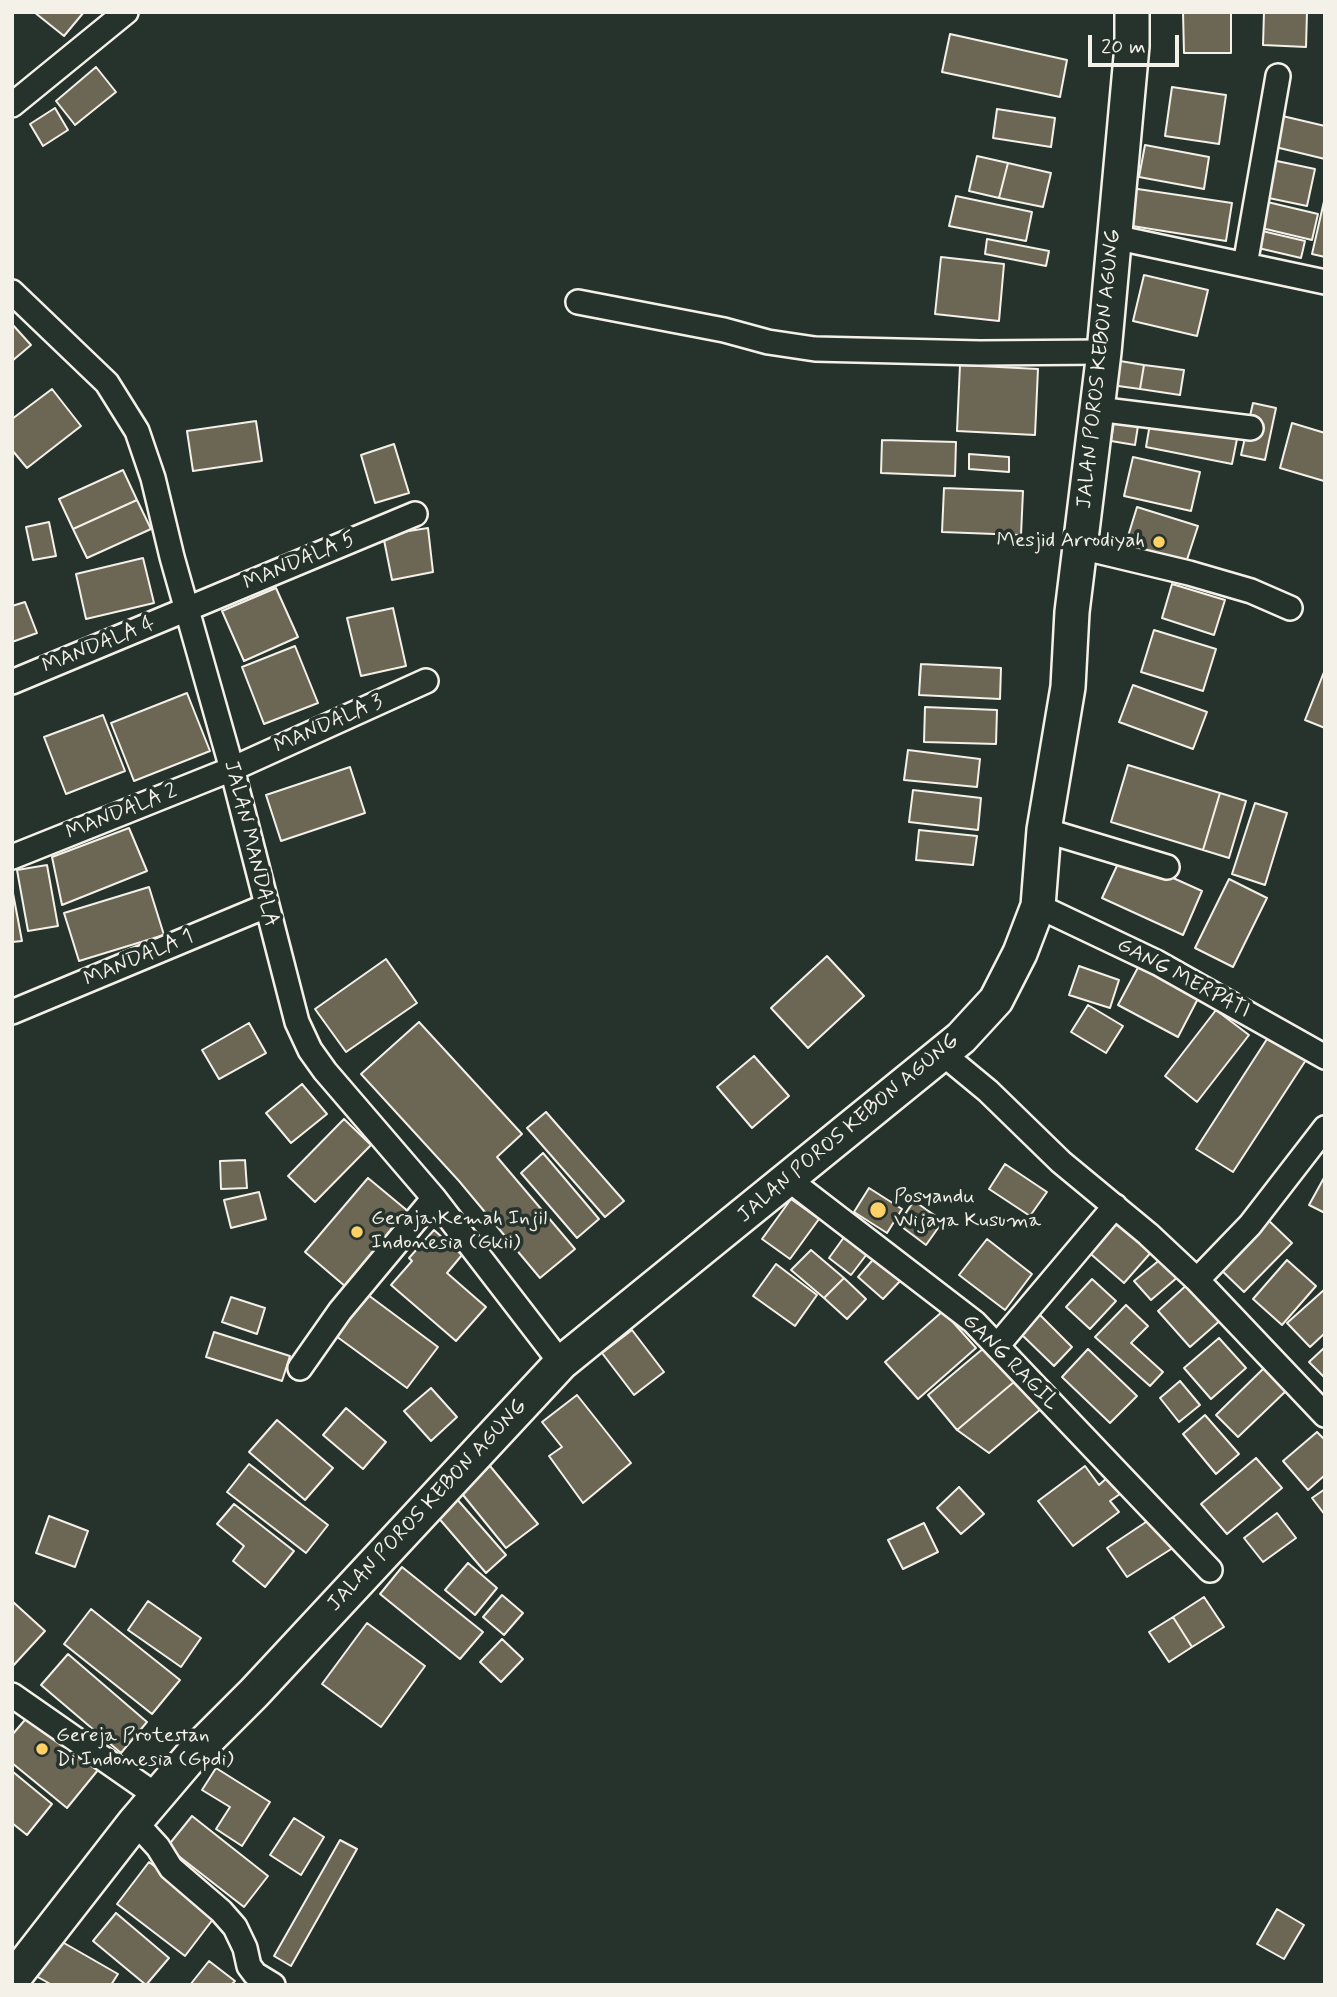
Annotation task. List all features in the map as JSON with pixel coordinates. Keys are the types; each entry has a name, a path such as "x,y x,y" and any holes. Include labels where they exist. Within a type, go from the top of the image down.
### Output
{"main road":[{"name":"JALAN POROS KEBON AGUNG","path":"12,1980 135,1822 192,1755 263,1683 561,1363 961,1038 996,1000 1020,953 1038,906 1044,830 1068,687 1072,612 1104,352 1132,46 1132,12"}],"street":[{"path":"12,105 126,12"},
{"path":"1245,265 1279,76"},
{"path":"1114,237 1325,282"},
{"name":"JALAN MANDALA","path":"12,292 107,383 137,431 153,478 186,611 232,769 297,1022 310,1050 434,1198 561,1363"},
{"path":"579,302 724,330 768,342 815,349 980,353 1104,352"},
{"path":"1097,409 1251,428"},
{"name":"MANDALA 5","path":"186,611 415,514"},
{"path":"1080,547 1251,591 1290,608"},
{"name":"MANDALA 4","path":"12,681 186,611"},
{"name":"MANDALA 3","path":"232,769 426,681"},
{"name":"MANDALA 2","path":"12,857 232,769"},
{"path":"1044,830 1167,867"},
{"name":"MANDALA 1","path":"12,1012 266,906"},
{"name":"GANG MERPATI","path":"1038,906 1158,963 1325,1057"},
{"path":"942,1053 988,1091 1061,1161 1197,1280 1325,1415"},
{"path":"1197,1280 1250,1225 1325,1129"},
{"name":"GANG RAGIL","path":"788,1180 974,1322 1210,1570"},
{"path":"300,1368 340,1311 434,1198"},
{"path":"997,1346 1115,1206"},
{"path":"12,1695 157,1796"},
{"path":"135,1822 158,1847 171,1868 221,1911 235,1927 245,1948 249,1966 255,1974 272,1985"}],"building":[{"path":"34,12 84,12 64,36"},
{"path":"1183,12 1231,12 1231,53 1184,53"},
{"path":"1264,12 1307,12 1306,47 1263,45"},
{"path":"950,34 1067,60 1060,97 942,72"},
{"path":"96,67 116,92 75,125 56,101"},
{"path":"1172,87 1226,95 1219,144 1165,136"},
{"path":"55,108 68,130 43,146 30,124"},
{"path":"997,109 1055,118 1051,147 993,138"},
{"path":"1274,114 1325,126 1325,159 1267,145"},
{"path":"1145,145 1209,157 1204,189 1139,177"},
{"path":"977,156 1008,163 999,198 969,191"},
{"path":"1272,160 1315,169 1307,206 1264,197"},
{"path":"1008,163 1051,173 1043,207 999,198"},
{"path":"1131,188 1232,203 1226,241 1126,225"},
{"path":"956,196 1032,212 1026,241 949,226"},
{"path":"1325,197 1325,257 1312,254"},
{"path":"1259,200 1318,214 1312,240 1253,226"},
{"path":"1258,230 1305,241 1301,258 1254,247"},
{"path":"987,239 1049,251 1046,266 985,254"},
{"path":"941,257 1004,264 999,321 935,314"},
{"path":"1144,275 1208,290 1197,336 1133,321"},
{"path":"12,324 31,345 12,361"},
{"path":"1114,360 1144,365 1140,389 1111,385"},
{"path":"960,365 1038,369 1035,435 957,431"},
{"path":"1144,365 1184,370 1180,395 1140,389"},
{"path":"52,389 81,426 27,468 12,450 12,419"},
{"path":"1253,403 1276,408 1265,460 1241,455"},
{"path":"1116,409 1140,413 1135,445 1111,441"},
{"path":"1152,412 1239,429 1232,464 1146,447"},
{"path":"256,421 262,461 193,471 187,431"},
{"path":"1292,423 1325,433 1324,481 1280,468"},
{"path":"882,440 956,442 955,476 881,473"},
{"path":"394,444 409,493 375,503 361,455"},
{"path":"969,454 1009,457 1009,472 969,469"},
{"path":"1133,457 1200,472 1191,511 1124,496"},
{"path":"123,470 137,500 73,529 59,499"},
{"path":"944,488 1023,491 1021,535 942,532"},
{"path":"137,500 151,529 87,558 73,529"},
{"name":"Mesjid Arrodiyah","path":"1137,507 1198,526 1181,578 1121,559"},
{"path":"49,522 56,556 33,560 26,527"},
{"path":"428,528 433,572 392,580 383,535"},
{"path":"143,558 154,603 86,619 76,574"},
{"path":"1172,584 1225,600 1214,635 1162,618"},
{"path":"276,588 298,637 244,661 222,611"},
{"path":"25,602 37,633 12,642 12,606"},
{"path":"393,608 406,666 361,676 347,618"},
{"path":"1154,630 1216,649 1203,691 1141,672"},
{"path":"295,646 318,703 264,724 242,667"},
{"path":"921,664 1001,668 1000,699 919,695"},
{"path":"1325,672 1325,728 1305,720"},
{"path":"1133,685 1207,712 1193,749 1119,722"},
{"path":"187,693 210,751 134,781 111,723"},
{"path":"925,707 997,710 996,744 924,742"},
{"path":"103,715 125,771 66,794 44,737"},
{"path":"908,750 980,759 977,787 904,780"},
{"path":"1128,765 1220,793 1203,850 1111,822"},
{"path":"350,767 365,813 281,841 266,795"},
{"path":"913,790 981,798 978,830 909,822"},
{"path":"1220,793 1246,801 1229,858 1203,850"},
{"path":"1255,803 1287,813 1265,885 1232,874"},
{"path":"129,828 147,871 62,905 52,857"},
{"path":"919,830 977,836 973,865 916,860"},
{"path":"1122,855 1202,891 1183,935 1102,898"},
{"path":"47,865 58,926 28,931 17,870"},
{"path":"1229,879 1267,898 1233,967 1195,948"},
{"path":"149,887 164,935 79,961 64,913"},
{"path":"12,888 22,941 12,942"},
{"path":"827,956 864,996 808,1048 771,1008"},
{"path":"386,959 417,1003 346,1052 315,1009"},
{"path":"1142,960 1202,991 1178,1037 1118,1005"},
{"path":"1079,966 1119,980 1110,1008 1069,995"},
{"path":"1088,1005 1123,1026 1106,1053 1071,1032"},
{"path":"1216,1010 1249,1035 1197,1102 1165,1076"},
{"path":"419,1022 522,1134 497,1157 575,1249 540,1278 459,1181 361,1074"},
{"path":"249,1023 266,1053 219,1079 202,1050"},
{"path":"1269,1036 1306,1060 1233,1172 1196,1149"},
{"path":"754,1056 789,1096 752,1128 717,1087"},
{"path":"302,1084 327,1114 291,1143 266,1113"},
{"path":"546,1112 624,1201 605,1217 527,1128"},
{"path":"344,1119 371,1145 315,1202 288,1176"},
{"path":"543,1153 599,1219 577,1238 521,1173"},
{"path":"245,1160 247,1188 221,1189 220,1161"},
{"path":"1005,1164 1047,1192 1030,1216 989,1189"},
{"path":"1325,1176 1325,1213 1309,1205"},
{"name":"Geraja Kemah Injil Indonesia (Gkii)","path":"368,1178 409,1212 346,1287 305,1252"},
{"name":"Posyandu Wijaya Kusuma","path":"869,1188 902,1209 887,1233 854,1212"},
{"path":"259,1192 266,1219 231,1228 224,1200"},
{"path":"791,1199 819,1219 790,1259 762,1239"},
{"path":"914,1201 943,1221 926,1245 898,1224"},
{"path":"1115,1215 1154,1249 1124,1283 1085,1249"},
{"path":"1265,1217 1292,1243 1244,1292 1217,1266"},
{"path":"434,1230 462,1255 447,1273 486,1307 456,1341 391,1285 412,1261 409,1258"},
{"path":"847,1233 870,1250 851,1275 829,1258"},
{"path":"987,1239 1032,1274 1005,1310 959,1275"},
{"path":"811,1250 844,1278 824,1298 791,1270"},
{"path":"877,1255 903,1278 883,1299 858,1277"},
{"path":"1162,1258 1179,1276 1151,1300 1134,1281"},
{"path":"1287,1260 1316,1286 1282,1325 1253,1299"},
{"path":"776,1264 817,1295 795,1326 753,1296"},
{"path":"844,1278 866,1299 847,1319 824,1298"},
{"path":"1092,1279 1116,1301 1090,1329 1066,1307"},
{"path":"1190,1282 1223,1318 1190,1347 1158,1311"},
{"path":"356,1286 438,1347 407,1388 325,1328"},
{"path":"1325,1289 1325,1333 1310,1347 1287,1323"},
{"path":"231,1297 265,1308 257,1334 222,1322"},
{"path":"1126,1305 1148,1326 1131,1343 1163,1372 1150,1386 1095,1337"},
{"path":"943,1311 976,1348 918,1399 885,1362"},
{"path":"1040,1315 1072,1347 1054,1366 1021,1334"},
{"path":"632,1330 664,1372 634,1395 602,1353"},
{"path":"214,1332 290,1356 282,1381 206,1357"},
{"path":"1219,1338 1246,1368 1211,1399 1184,1368"},
{"path":"985,1347 1014,1382 957,1430 928,1395"},
{"path":"1325,1347 1325,1378 1309,1362"},
{"path":"1088,1349 1137,1396 1110,1423 1062,1377"},
{"path":"1265,1367 1287,1390 1238,1437 1216,1415"},
{"path":"1180,1381 1200,1405 1179,1422 1160,1398"},
{"path":"1014,1382 1042,1408 989,1453 957,1430"},
{"path":"431,1388 457,1417 431,1441 404,1411"},
{"path":"577,1395 631,1463 583,1503 549,1456 562,1447 542,1422"},
{"path":"346,1408 386,1442 363,1469 323,1435"},
{"path":"1205,1415 1239,1454 1216,1474 1183,1434"},
{"path":"277,1420 333,1468 305,1500 249,1452"},
{"path":"1317,1432 1325,1440 1325,1475 1308,1490 1283,1461"},
{"path":"1256,1458 1282,1488 1227,1534 1201,1504"},
{"path":"249,1464 328,1525 306,1553 227,1492"},
{"path":"490,1466 538,1524 506,1548 459,1490"},
{"path":"1085,1466 1099,1485 1108,1477 1120,1494 1110,1501 1119,1512 1073,1546 1038,1501"},
{"path":"959,1487 984,1514 961,1534 937,1508"},
{"path":"1325,1489 1325,1515 1312,1498"},
{"path":"456,1498 506,1555 486,1573 436,1515"},
{"path":"234,1504 294,1551 265,1587 233,1561 244,1546 217,1524"},
{"path":"1277,1513 1296,1538 1263,1562 1244,1538"},
{"path":"49,1516 88,1531 75,1567 36,1553"},
{"path":"1155,1516 1176,1546 1127,1577 1107,1548"},
{"path":"924,1523 938,1552 903,1569 888,1540"},
{"path":"468,1563 497,1588 475,1615 445,1590"},
{"path":"402,1567 483,1632 460,1659 380,1594"},
{"path":"502,1595 523,1613 504,1635 483,1617"},
{"path":"1204,1597 1224,1627 1192,1647 1173,1617"},
{"path":"12,1601 45,1631 12,1667"},
{"path":"148,1601 201,1638 181,1667 128,1630"},
{"path":"91,1609 180,1680 152,1714 64,1644"},
{"path":"1173,1617 1192,1647 1169,1662 1149,1632"},
{"path":"367,1623 425,1666 381,1727 322,1684"},
{"path":"502,1639 523,1659 501,1682 480,1662"},
{"path":"68,1654 147,1722 121,1753 41,1685"},
{"name":"Gereja Protestan Di Indonesia (Gpdi)","path":"30,1714 98,1770 67,1808 12,1763 12,1735"},
{"path":"216,1768 270,1802 242,1846 216,1829 230,1807 202,1790"},
{"path":"12,1771 52,1804 27,1835 12,1823"},
{"path":"192,1816 268,1876 244,1907 167,1847"},
{"path":"294,1818 324,1837 301,1875 270,1855"},
{"path":"340,1840 357,1849 291,1966 274,1956"},
{"path":"149,1862 217,1914 185,1956 117,1904"},
{"path":"1277,1909 1304,1925 1284,1959 1257,1944"},
{"path":"116,1913 169,1958 146,1985 93,1941"},
{"path":"57,1939 118,1974 111,1985 52,1985 36,1976"},
{"path":"209,1961 235,1981 231,1985 190,1985"}],"place":[{"name":"Mesjid Arrodiyah","path":"1159,542"},
{"name":"Posyandu Wijaya Kusuma","path":"878,1210"},
{"name":"Geraja Kemah Injil Indonesia (Gkii)","path":"357,1232"},
{"name":"Gereja Protestan Di Indonesia (Gpdi)","path":"42,1749"}]}
